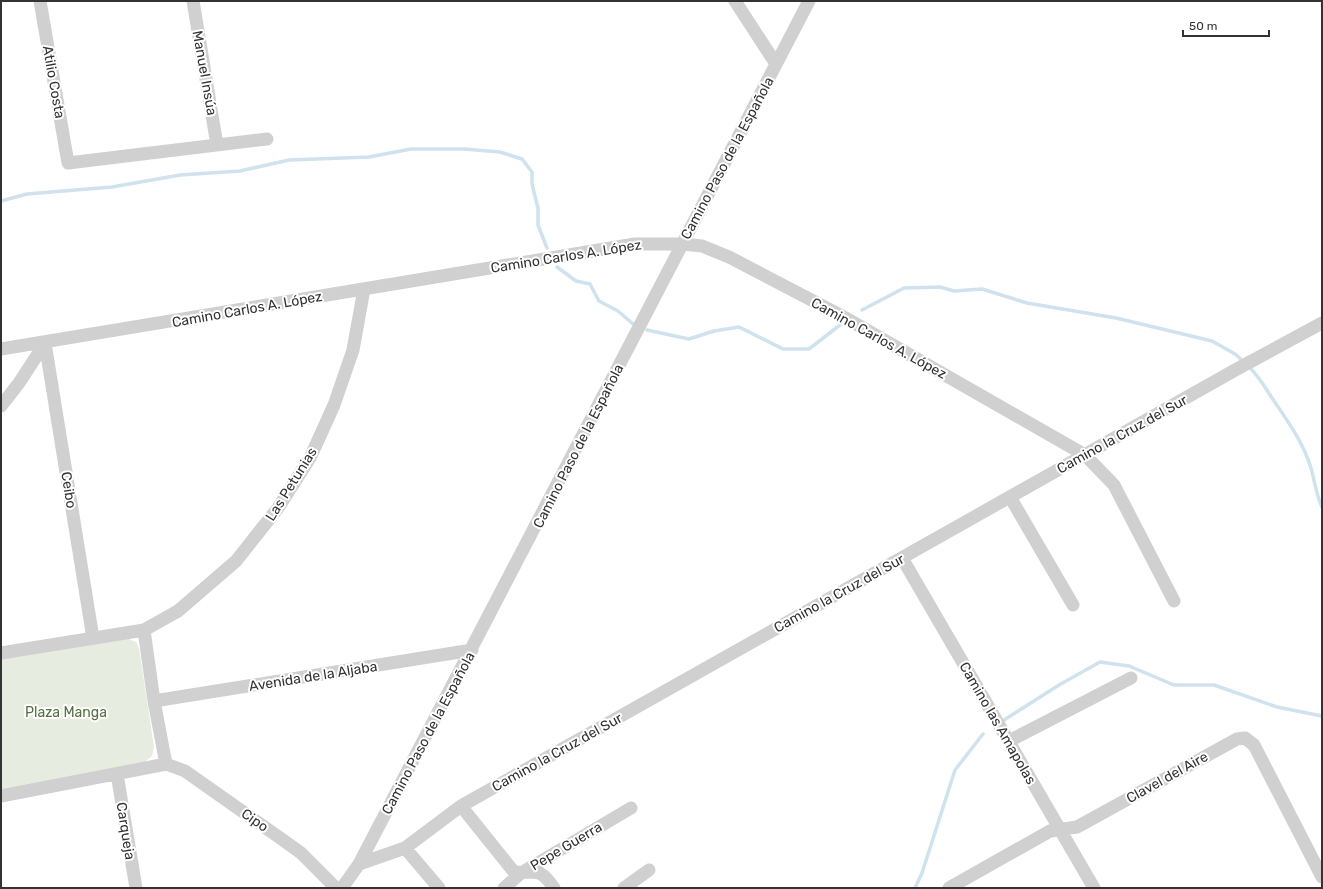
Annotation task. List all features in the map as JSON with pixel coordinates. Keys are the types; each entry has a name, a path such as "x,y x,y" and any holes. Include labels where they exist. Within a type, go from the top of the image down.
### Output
{"street":[{"name":"Atilio Costa","path":"40,1 68,163 217,145"},
{"name":"Manuel Insúa","path":"193,1 217,145"},
{"path":"735,1 776,64"},
{"name":"Camino Paso de la Española","path":"342,888 359,864 472,650 809,1"},
{"path":"217,145 267,139"},
{"name":"Camino Carlos A. López","path":"1,349 45,343 635,244 682,244 702,246 729,257 842,316 1084,455 1114,485 1174,601"},
{"name":"Las Petunias","path":"144,630 178,611 236,561 278,508 310,458 334,405 353,350 364,289"},
{"name":"Camino la Cruz del Sur","path":"359,864 405,848 461,806 1237,369 1322,323"},
{"path":"1,406 19,383 45,343"},
{"name":"Ceibo","path":"45,343 93,638"},
{"path":"1010,497 1074,606"},
{"name":"Camino las Amapolas","path":"902,558 1094,888"},
{"path":"1,653 144,630 154,701 166,764 1,796"},
{"name":"Avenida de la Aljaba","path":"154,701 472,650"},
{"path":"1008,741 1131,678"},
{"name":"Clavel del Aire","path":"948,888 1050,831 1061,831 1077,827 1237,739 1245,738 1254,745 1322,877"},
{"name":"Cipo","path":"166,764 185,771 283,840 300,853 336,888"},
{"name":"Carqueja","path":"117,774 136,888"},
{"path":"461,806 514,872 540,873 546,876 554,888"},
{"name":"Pepe Guerra","path":"504,888 521,873 631,808"},
{"path":"405,848 439,888"},
{"path":"624,888 649,870"}],"green space":[{"name":"Plaza Manga","path":"126,638 136,642 139,648 154,747 152,756 142,764 1,791 1,658"}],"waterway":[{"path":"1,201 27,194 112,187 180,175 240,171 289,160 369,157 411,149 464,149 500,152 522,159 532,172 532,184 538,208 538,225 547,248"},
{"path":"557,267 576,281 590,284 599,301 618,311 633,324"},
{"path":"862,310 904,288 940,287 954,291 982,289 1027,303 1116,318 1212,341 1235,354 1244,362"},
{"path":"647,330 689,339 714,331 739,327 783,349 809,349 840,325"},
{"path":"1248,366 1261,381 1289,423 1304,449 1322,507"},
{"path":"1004,720 1059,685 1100,662 1129,666 1174,685 1214,685 1277,707 1322,716"},
{"path":"915,888 922,873 955,770 983,734"}]}
